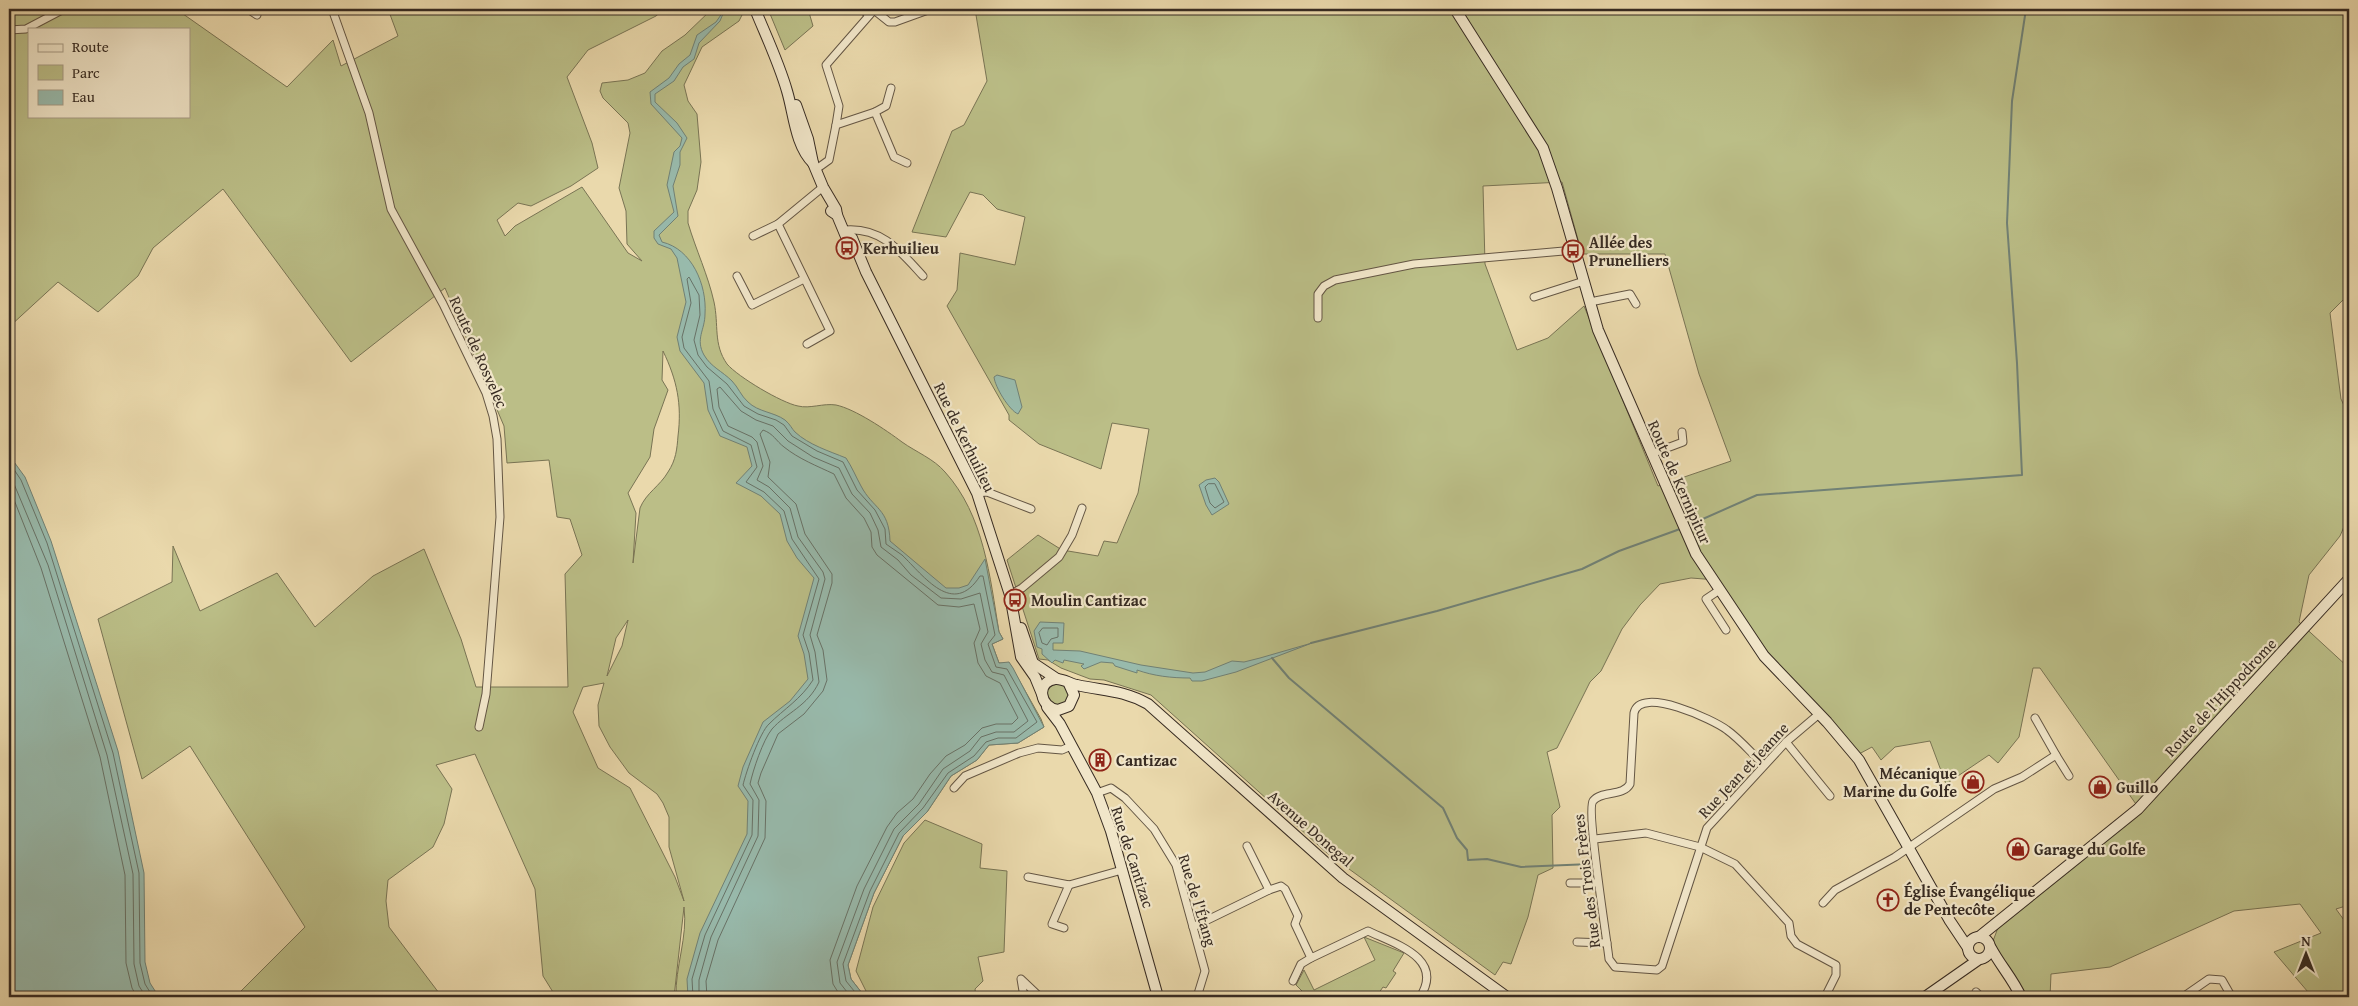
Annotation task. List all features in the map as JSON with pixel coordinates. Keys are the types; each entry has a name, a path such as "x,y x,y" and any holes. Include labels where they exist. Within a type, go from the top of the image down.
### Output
{"main road":[{"path":"755,9 787,90 795,126 807,158 814,166 824,189"},
{"name":"Route de Kernipitur","path":"1455,9 1543,148 1598,330 1696,554 1718,591 1769,663 1819,714 1859,760 1968,950"},
{"name":"Rue de Kerhuilieu","path":"824,189 825,198 831,211 836,215 846,232 847,240 855,256 866,272 977,493 1010,594 1021,657 1035,677 1042,695"},
{"name":"Route de l'Hippodrome","path":"1977,938 1994,927 2138,808 2349,579"},
{"name":"Rue de Kerhuilieu","path":"1016,622 1020,625 1033,663 1058,679"},
{"path":"1064,731 1066,713 1071,704 1074,695 1069,684 1058,679 1048,682 1042,695 1047,706 1058,710 1071,704 1096,689"},
{"name":"Avenue Donegal","path":"1069,684 1117,691 1132,695 1148,704 1343,878 1507,997"},
{"name":"Rue de Cantizac","path":"1047,706 1064,731 1096,793 1111,831 1158,997"},
{"path":"1954,926 1964,934 1986,939 2000,964 2014,982 2021,997"},
{"path":"1925,997 1962,969 1982,959 1990,946 1994,927"},
{"path":"1962,969 1969,943 1977,938"},
{"path":"1968,950 1982,959 2000,964"}],"street":[{"path":"9,30 26,29 64,9"},
{"path":"248,9 257,15"},
{"name":"Route de Rosvelec","path":"332,9 375,131 391,209 443,304 464,351 486,393 494,422 498,447 500,517 486,694 478,727"},
{"path":"862,9 869,15"},
{"path":"814,166 829,160 839,106 826,66 874,10 889,22 895,22 932,9"},
{"path":"836,125 875,112 886,106 891,88"},
{"path":"875,112 894,157 907,163"},
{"path":"754,236 778,224 824,189"},
{"path":"778,224 830,331 806,344"},
{"path":"846,232 859,229 894,244 923,276"},
{"path":"1318,318 1318,294 1324,286 1335,280 1414,264 1575,250"},
{"path":"737,276 752,305 804,279"},
{"path":"1534,298 1584,281"},
{"path":"1590,302 1630,294 1636,304"},
{"path":"1651,454 1683,442 1682,432"},
{"path":"977,493 988,492 1031,508"},
{"path":"1010,594 1022,588 1059,557 1072,535 1082,508"},
{"path":"1718,591 1706,599 1726,630"},
{"name":"Rue des Trois Frères","path":"1662,966 1657,970 1615,967 1609,959 1598,884 1592,801 1625,790 1630,784 1634,713 1640,704 1650,702 1669,704 1726,729 1764,765"},
{"name":"Rue Jean et Jeanne","path":"1662,966 1707,828 1786,742 1819,714"},
{"path":"2035,718 2069,776"},
{"path":"1786,742 1830,796"},
{"path":"954,788 965,776 1019,752 1038,748 1062,750 1071,746"},
{"path":"1823,903 1835,890 1909,848 1994,789 2022,777 2056,755"},
{"name":"Rue de l'Étang","path":"1096,793 1107,788 1118,792 1154,829 1176,865 1205,971 1197,997"},
{"path":"1594,839 1646,833 1700,847 1738,866 1789,923 1791,936 1797,944 1836,965 1836,975 1825,997"},
{"path":"1247,846 1269,890"},
{"path":"1028,877 1069,885 1122,870"},
{"path":"1570,883 1598,884"},
{"path":"1064,928 1052,924 1069,885"},
{"path":"1193,927 1277,886 1285,889 1298,916 1295,924 1311,958"},
{"path":"1293,980 1302,964 1311,958 1368,931 1415,954 1424,961 1426,972 1425,990 1420,997"},
{"path":"1577,942 1607,943"},
{"path":"2183,997 2209,979 2222,980 2230,994 2229,997"},
{"path":"1024,997 1021,980 1040,997"}],"green space":[{"path":"9,9 176,9 287,87 333,40 341,66 398,36 388,9 664,9 656,16 588,50 567,77 592,143 598,168 571,186 531,206 518,203 497,220 505,236 515,226 582,187 628,253 642,261 627,244 626,211 619,188 630,133 628,123 603,98 600,91 602,83 628,80 645,73 662,51 685,35 712,9 741,9 743,13 739,21 702,47 684,85 688,101 697,114 701,162 697,190 688,211 688,223 711,292 718,342 723,357 727,364 740,376 771,395 803,407 836,405 844,407 879,426 941,467 969,507 977,527 988,569 999,632 1003,639 992,644 999,663 1010,664 1044,727 1018,743 989,745 977,760 951,776 927,812 903,836 874,893 848,965 851,979 865,997 799,997 797,932 803,865 821,816 843,769 846,766 880,754 882,744 876,729 879,715 887,696 910,674 910,666 907,659 902,655 875,640 870,634 871,611 858,579 856,567 840,541 848,503 844,490 838,486 823,491 800,489 789,479 786,471 787,445 784,437 741,430 729,420 729,389 719,377 707,372 693,347 701,304 692,276 687,276 696,295 697,305 694,321 686,338 687,350 699,371 715,382 724,392 725,422 730,429 743,436 774,439 781,442 783,446 782,478 790,490 803,495 826,493 841,496 843,511 836,531 836,545 850,566 851,582 864,609 865,640 869,646 884,655 902,660 906,668 901,679 885,689 871,717 870,724 877,750 862,758 838,764 827,772 808,811 782,891 780,922 785,997 676,997 677,974 684,930 684,907 674,997 556,997 543,976 535,889 475,754 436,765 452,789 444,824 433,847 388,880 386,901 389,927 442,997 235,997 305,927 190,746 142,779 98,619 172,582 173,546 200,611 277,573 315,627 373,576 424,549 461,639 476,687 568,687 565,574 582,555 570,519 557,517 549,460 507,463 504,426 445,288 351,362 223,189 153,248 138,276 98,312 58,282 9,327","holes":["663,351 672,372 679,403 677,450 668,472 640,508 633,563 636,513 628,493 650,457 654,429 668,390 662,380","628,620 622,646 607,676 616,638","604,683 598,705 599,726 610,747 629,773 657,794 663,803 669,817 669,847 684,901 675,877 630,788 598,768 573,712 583,687"]},
{"path":"768,9 808,9 813,26 785,50"},
{"path":"975,9 2349,9 2349,294 2330,313 2341,399 2348,414 2349,515 2340,536 2309,575 2299,622 2349,668 2349,905 2336,909 2349,927 2349,997 2277,997 2308,992 2274,952 2321,933 2300,904 2234,911 2110,967 2051,974 2050,997 2025,997 1994,947 1993,941 1999,925 2138,807 2040,668 2033,668 2019,737 1998,763 1989,755 1946,784 1930,741 1895,747 1881,760 1872,747 1859,754 1829,717 1772,658 1717,580 1691,578 1660,584 1640,605 1622,629 1601,671 1590,682 1557,748 1547,752 1560,807 1552,815 1553,868 1538,875 1528,917 1511,964 1503,962 1495,975 1327,853 1151,695 1104,680 1090,679 1061,668 1048,660 1039,659 1007,560 1038,535 1062,550 1098,556 1104,541 1117,543 1138,493 1149,429 1112,423 1101,469 1039,444 1009,420 1009,415 947,306 957,290 960,253 1015,265 1025,217 997,209 983,195 970,192 946,237 912,232 952,131 964,125 987,81","holes":["1562,182 1582,254 1665,254 1699,374 1731,461 1658,486 1584,306 1548,338 1517,350 1485,264 1483,186"]},
{"path":"1058,684 1068,691 1069,695 1062,705 1058,706 1048,699 1047,695 1054,685"},
{"path":"925,820 982,844 980,868 1007,871 1004,952 978,957 983,981 975,989 976,997 869,997 856,971 873,907 904,843"},
{"path":"1364,937 1404,953 1393,971 1396,973 1386,988 1383,987 1376,997 1308,997 1296,985 1304,970 1314,990 1375,960"}],"water":[{"path":"725,9 720,21 699,43 694,59 683,67 674,81 655,94 655,102 677,123 687,138 680,152 680,165 673,186 678,216 659,235 662,242 682,252 696,270 700,280 705,303 705,320 700,339 701,349 710,363 732,381 748,402 761,410 785,420 806,441 846,458 866,494 884,515 890,541 946,588 959,588 968,585 985,559 999,632 1003,639 992,644 999,663 1009,662 1013,668 1044,727 1018,743 989,745 977,760 951,776 927,812 903,836 874,893 848,965 851,979 865,997 688,997 687,979 700,933 747,834 748,801 738,786 743,767 763,722 790,701 808,679 804,654 798,636 814,578 797,558 787,541 780,514 761,496 736,483 752,466 747,447 720,436 708,410 704,383 680,351 677,337 686,302 677,258 671,249 658,244 654,238 654,231 674,212 667,185 674,152 680,146 682,138 651,104 650,92 669,78 679,64 690,55 697,35 716,22"},
{"path":"997,375 1015,380 1022,407 1018,414 1014,412 1000,392 994,377"},
{"path":"9,455 25,477 51,541 118,751 144,873 145,962 150,983 159,997 9,997"},
{"path":"1215,478 1219,482 1229,504 1212,515 1206,505 1199,485 1206,480"},
{"path":"1040,622 1064,623 1063,643 1053,643 1053,650 1080,651 1141,665 1193,673 1205,672 1232,661 1244,662 1312,643 1236,672 1202,681 1192,681 1190,678 1176,678 1137,670 1137,673 1115,666 1113,663 1101,662 1084,669 1081,666 1084,664 1064,660 1063,663 1055,660 1052,663 1042,654 1042,649 1037,647 1034,631"}],"waterway":[{"path":"1687,526 1757,495 2022,475 2017,363 2007,223 2012,101 2026,9"},
{"path":"1311,643 1437,611 1582,569 1619,551 1680,529"},
{"path":"1272,658 1289,678 1443,808 1457,838 1467,850 1468,860 1487,859 1521,867 1591,864"}],"place":[{"name":"Kerhuilieu","path":"847,248"},
{"name":"Allée des Prunelliers","path":"1573,251"},
{"name":"Moulin Cantizac","path":"1015,600"},
{"name":"Cantizac","path":"1100,760"},
{"name":"Mécanique Marine du Golfe","path":"1973,782"},
{"name":"Guillo","path":"2100,787"},
{"name":"Garage du Golfe","path":"2018,849"},
{"name":"Église Évangélique de Pentecôte","path":"1888,900"}]}
